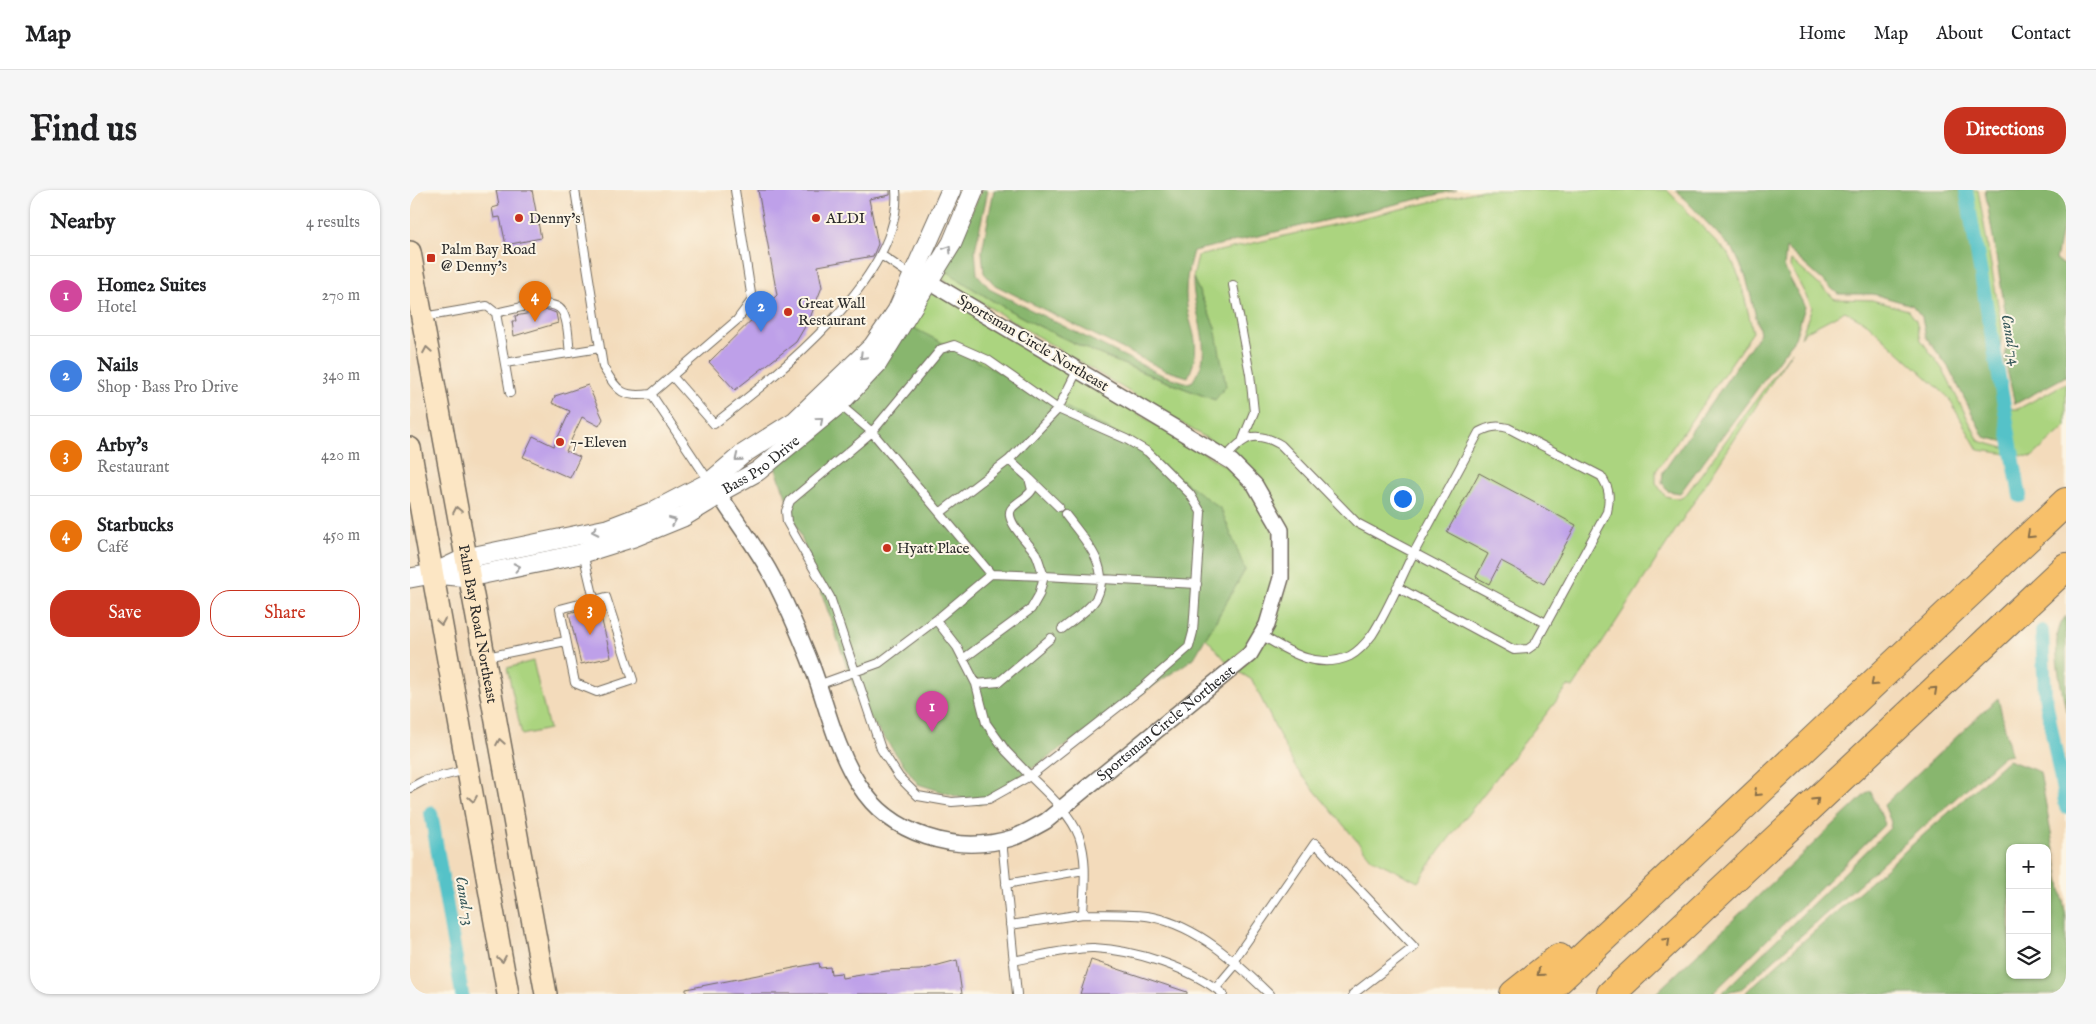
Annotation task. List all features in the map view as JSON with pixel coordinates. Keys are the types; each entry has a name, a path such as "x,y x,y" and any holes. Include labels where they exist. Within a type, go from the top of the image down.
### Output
{"highway":[{"path":"1544,994 2066,502"},
{"path":"1611,994 1624,984 2066,567"},
{"path":"1514,994 1584,937 1650,894"}],"main road":[{"name":"Palm Bay Road Northeast","path":"410,252 546,994"},
{"path":"410,448 508,994"}],"street":[{"name":"Bass Pro Drive","path":"468,568 608,529 758,471 839,404 877,364 920,278 951,190"},
{"name":"Bass Pro Drive","path":"410,578 468,568 583,553 634,537 683,517 711,500 714,487 743,454 795,421 873,346 920,278 952,243 974,190"},
{"name":"Sportsman Circle Northeast","path":"714,487 768,569 807,652 834,731 859,786 884,814 917,835 949,842 982,844 1013,838 1046,821 1250,654 1267,624 1281,578 1281,530 1255,485 1226,458 1078,369 920,278"}],"lane":[{"path":"575,190 603,367 616,389 632,396 651,394 737,320 752,300 735,190"},
{"path":"672,376 714,424 769,381 825,327 874,268 892,230 896,190"},
{"path":"881,254 920,278"},
{"path":"1226,458 1243,439 1254,412 1250,374 1232,285"},
{"path":"496,313 548,303 557,305 563,312 570,353"},
{"path":"422,317 487,306 496,313 510,393"},
{"path":"954,345 988,360 1058,409 1126,439 1148,452 1190,494 1201,512 1193,632 1189,647 1141,689 1030,776 990,799 952,802 918,796 900,777 881,749 857,672 830,597 787,522 786,511 790,501 872,432 941,349 954,345"},
{"path":"505,363 600,348"},
{"path":"940,513 1009,460 1058,409 1078,369"},
{"path":"651,394 714,487"},
{"path":"839,404 872,432 991,574"},
{"path":"1261,635 1300,657 1312,661 1341,659 1362,648 1372,635 1414,554 1479,432 1498,425 1508,428 1601,476 1608,486 1607,512 1535,644 1528,649 1514,650 1397,587"},
{"path":"1243,439 1255,436 1268,438 1281,445 1357,523 1546,623"},
{"path":"1009,460 1059,506"},
{"path":"963,659 1031,608 1039,595 1044,576 1036,553 1013,524 1009,514 1011,508 1028,496 1032,490 1030,478"},
{"path":"1062,629 1097,597 1100,580 1097,557 1065,514"},
{"path":"583,553 594,599"},
{"path":"818,685 879,663 936,620 991,574 1197,584"},
{"path":"606,597 633,680 598,692 575,683 560,609 594,599 606,597"},
{"path":"936,620 963,659 976,684 986,723 1006,751 1061,808 1079,835 1084,870 1083,914"},
{"path":"976,684 999,682 1051,638"},
{"path":"484,657 566,642"},
{"path":"410,788 423,780 468,770"},
{"path":"1002,840 1017,994"},
{"path":"1216,988 1315,844 1414,947 1353,994"},
{"path":"1006,884 1084,870"},
{"path":"1010,924 1083,914 1152,917 1192,931 1235,962 1269,994"},
{"path":"1014,961 1093,948 1144,957 1178,967 1216,988 1223,994"}],"green space":[{"path":"982,190 988,190 975,250 977,274 991,290 1162,375 1188,383 1193,381 1199,370 1203,353 1202,332 1193,289 1193,278 1215,327 1226,386 1215,400 1075,344 1008,309 944,269"},
{"path":"994,190 1457,190 1193,251 1186,293 1194,334 1195,353 1188,377 1165,370 995,285 984,273 982,251"},
{"path":"1483,190 1667,190 1729,255 1740,279 1753,332 1656,471 1656,483 1665,496 1679,499 1685,496 1792,351 1573,688 1568,686 1440,850 1418,882 1372,859 1295,767 1252,680 1239,672 1274,627 1289,578 1287,527 1262,482 1236,456 939,277 944,269 1008,309 1075,344 1215,400 1215,327 1193,278 1198,256"},
{"path":"1676,190 1962,190 2006,442 1984,437 1949,368 1926,337 1922,317 1912,305 1873,294 1838,294 1786,248 1784,267 1805,307 1795,338 1680,493 1668,491 1662,482 1663,472 1760,333 1746,277 1734,251"},
{"path":"1968,190 1978,190 2002,328 1999,362 2008,406 2010,409 2018,409 2066,383 2066,426 2032,457 1978,450 1948,397 1867,323 1845,311 1805,332 1801,337 1812,307 1790,266 1791,260 1835,299 1872,300 1908,310 1916,320 1921,340 1943,370 1979,441 2004,448 2012,445"},
{"path":"1985,190 2066,190 2066,224 2062,228 2056,260 2066,266 2066,376 2015,404 2005,360 2008,327"},
{"path":"931,289 1227,467 1247,489 1260,506 1273,532 1273,570 1268,600 1257,628 1249,641 1228,663 1206,638 1245,570 910,326"},
{"path":"910,326 1127,439 1221,509 1245,570 1194,658 980,804 918,784 860,705 821,591 775,467"},
{"path":"2066,616 2066,711 2057,662 2057,636 2060,625"},
{"path":"533,661 549,729 522,735 507,668"},
{"path":"1998,698 2011,755 2003,756 1740,990 1721,994 1890,828 1891,822 1884,805"},
{"path":"2008,760 2040,772 2066,917 2066,994 1746,994 1747,991"},
{"path":"1870,790 1885,824 1712,994 1655,994"}],"building":[{"name":"Denny's","path":"496,190 532,190 541,238 506,245 500,217 494,218 492,208 499,206"},
{"path":"758,190 890,190 890,195 869,199 878,244 873,256 818,266 822,287 810,318 796,342 735,390 709,362 777,295"},
{"path":"548,310 556,313 558,323 514,336 512,321 516,321 515,316"},
{"name":"7-Eleven","path":"588,385 603,419 599,426 582,417 566,451 580,457 570,478 523,457 533,436 554,446 570,411 552,403 555,396"},
{"path":"1479,473 1576,525 1544,584 1501,561 1489,584 1476,577 1488,554 1447,532"},
{"path":"598,605 611,657 581,664 569,613"},
{"path":"957,960 962,994 686,994 686,989 819,963 820,968 830,967 831,974 841,973 842,978 887,971 920,970"},
{"path":"1091,960 1187,992 1187,994 1080,994"}],"waterway":[{"name":"Canal 74","path":"1966,190 2020,496"},
{"name":"Canal 74","path":"2042,631 2045,695 2066,807"},
{"name":"Canal 73","path":"431,813 462,994"}],"place":[{"name":"Denny's","path":"519,218"},
{"name":"ALDI","path":"816,218"},
{"name":"Palm Bay Road @ Denny's","path":"431,258"},
{"name":"Great Wall Restaurant","path":"788,312"},
{"name":"Starbucks","path":"535,322"},
{"name":"Nails","path":"761,332"},
{"name":"7-Eleven","path":"560,442"},
{"name":"Hyatt Place","path":"887,548"},
{"name":"Arby's","path":"590,635"},
{"name":"Home2 Suites","path":"932,732"}]}
